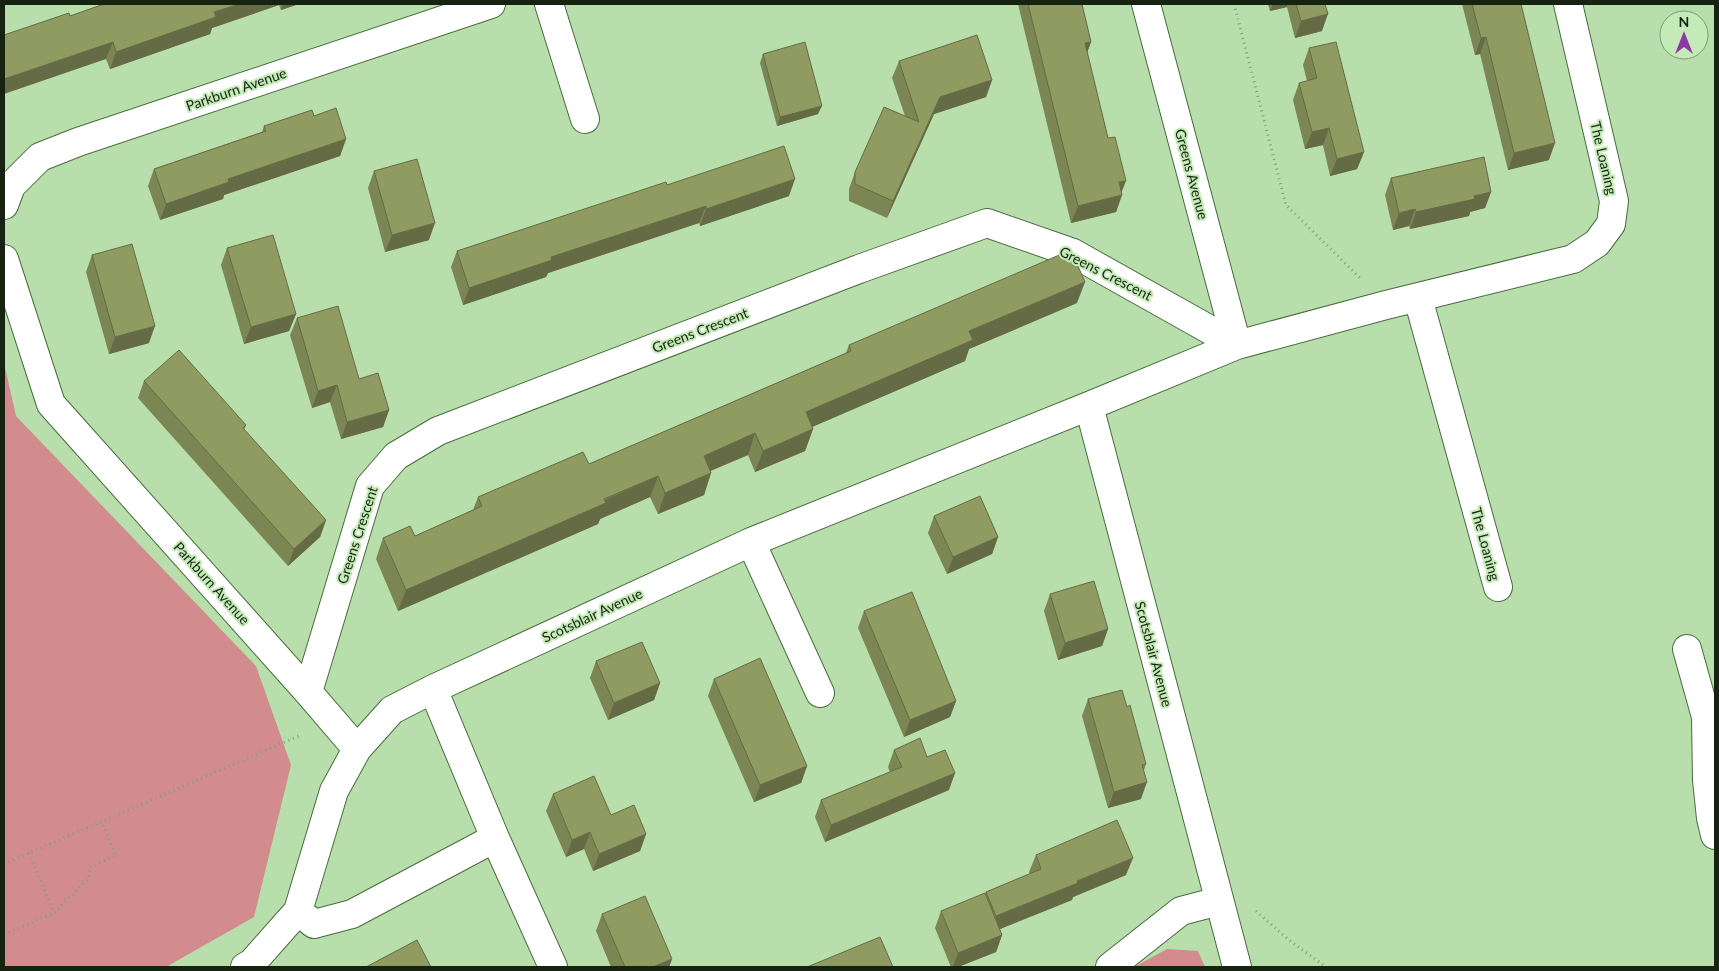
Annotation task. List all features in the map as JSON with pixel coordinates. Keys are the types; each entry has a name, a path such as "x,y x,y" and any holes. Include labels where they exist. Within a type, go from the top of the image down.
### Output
{"street":[{"name":"Parkburn Avenue","path":"4,204 12,186 40,157 78,142 491,4"},
{"path":"549,4 585,119"},
{"name":"Greens Avenue","path":"1146,4 1237,345"},
{"name":"The Loaning","path":"1237,345 1386,305 1572,259 1597,243 1611,224 1614,201 1568,4"},
{"name":"Greens Crescent","path":"308,692 370,486 396,456 438,431 859,269 987,224 1073,253 1237,345"},
{"name":"Parkburn Avenue","path":"4,259 51,404 357,749"},
{"name":"The Loaning","path":"1418,298 1498,587"},
{"name":"Scotsblair Avenue","path":"357,749 392,710 433,689 751,542 1237,345"},
{"name":"Scotsblair Avenue","path":"1089,406 1237,967"},
{"path":"751,542 820,693"},
{"path":"1688,649 1711,716 1707,780 1711,818 1715,835"},
{"path":"433,689 495,838 553,967"},
{"path":"245,967 252,963 298,911 334,791 357,749"},
{"path":"298,911 314,924 352,914 495,838"},
{"path":"1110,967 1180,912 1219,901"}],"path":[{"path":"1234,4 1286,205 1386,305"},
{"path":"4,864 333,721"},
{"path":"4,934 54,913 89,878 90,867 116,856 102,822"},
{"path":"29,853 54,913"},
{"path":"1219,901 1248,904 1289,940 1326,967"}],"shaded area":[{"path":"4,363 16,416 256,666 291,765 254,917 166,967 4,967"},
{"path":"1167,949 1198,951 1205,967 1134,967"}],"building":[{"path":"104,4 240,4 214,12 216,17 116,52 113,42 4,79 4,35 69,13 70,16"},
{"path":"1028,4 1082,4 1091,42 1085,43 1108,138 1115,137 1126,181 1119,182 1122,195 1078,206"},
{"path":"1296,4 1325,4 1328,14 1301,21"},
{"path":"1472,4 1521,4 1555,143 1514,153 1486,37 1481,38"},
{"path":"977,35 992,80 940,97 893,201 855,184 855,172 884,107 919,122 899,61"},
{"path":"805,42 822,106 780,117 763,54"},
{"path":"1336,42 1364,152 1337,159 1329,128 1312,132 1299,83 1317,78 1309,48"},
{"path":"336,108 346,139 228,179 229,182 166,204 154,169 266,131 264,126 312,110 314,116"},
{"path":"784,146 795,179 551,257 552,260 469,288 457,251 666,182 667,185"},
{"path":"1484,157 1491,192 1474,196 1475,199 1416,212 1415,209 1399,213 1391,178"},
{"path":"417,159 435,223 392,235 374,171"},
{"path":"273,235 296,314 251,327 227,248"},
{"path":"132,244 155,326 115,337 92,255"},
{"path":"1071,250 1085,282 969,331 973,340 806,412 813,429 763,451 755,433 704,456 711,473 665,493 658,476 604,499 606,503 406,590 383,538 410,526 415,536 482,506 478,497 583,452 589,464 851,351 849,345"},
{"path":"338,306 359,379 378,373 389,410 347,422 337,385 318,391 297,318"},
{"path":"179,350 246,425 243,428 326,520 294,549 144,381"},
{"path":"980,496 998,537 953,557 934,516"},
{"path":"1094,581 1108,629 1065,643 1050,594"},
{"path":"912,592 956,701 910,720 864,611"},
{"path":"642,642 660,683 614,703 596,661"},
{"path":"760,658 807,766 760,785 714,679"},
{"path":"1122,690 1127,707 1130,705 1146,764 1142,765 1147,782 1114,792 1088,699"},
{"path":"920,738 927,757 945,750 955,773 831,825 821,800 902,767 894,750"},
{"path":"594,776 611,815 634,805 646,834 599,854 590,832 572,840 553,794"},
{"path":"1117,820 1133,858 1077,881 1078,883 996,916 986,892 1041,869 1036,855"},
{"path":"985,893 1002,935 958,953 941,911"},
{"path":"645,896 672,959 653,967 625,967 602,914"},
{"path":"880,937 893,967 807,967"},
{"path":"417,940 431,967 366,967"}]}
